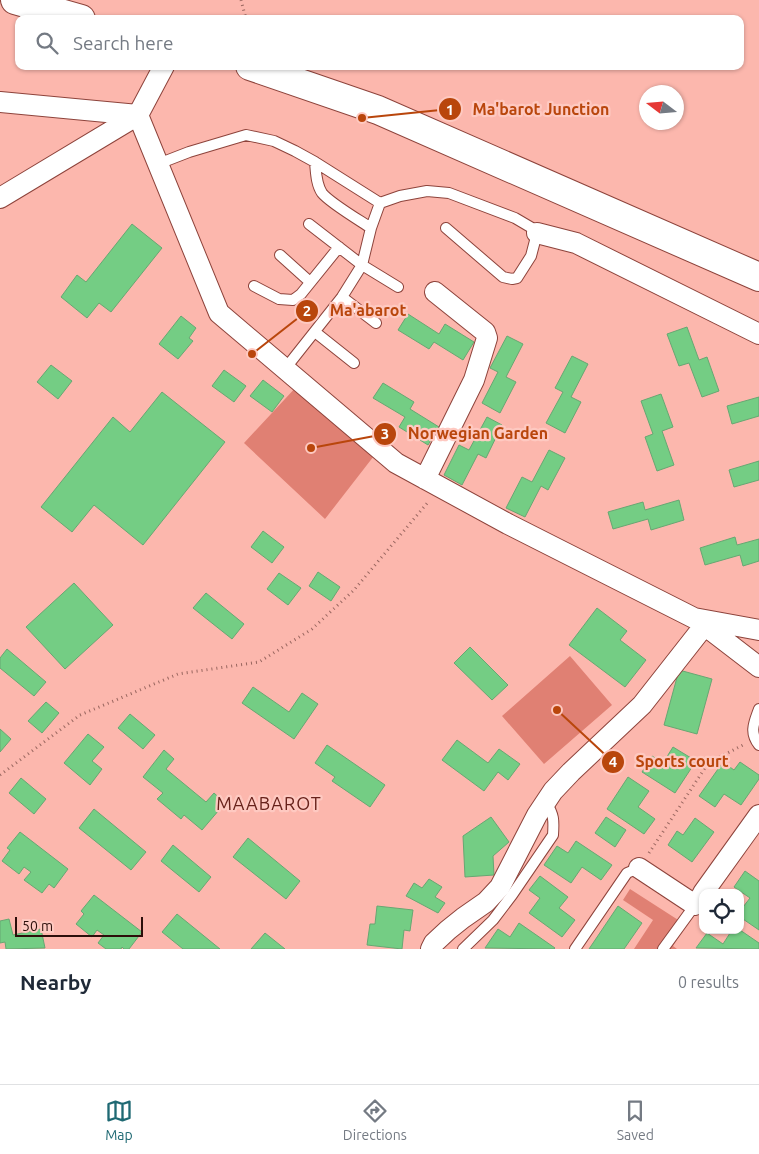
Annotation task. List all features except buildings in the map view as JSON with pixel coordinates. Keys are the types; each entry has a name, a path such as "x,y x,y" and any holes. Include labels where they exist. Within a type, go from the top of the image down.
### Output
{"main road":[{"path":"15,0 67,15"},
{"path":"262,70 378,110 759,277"}],"street":[{"path":"0,198 138,115 162,70"},
{"path":"0,102 138,115"},
{"path":"138,115 219,313 396,464 699,622 759,667"},
{"path":"537,233 576,243 759,334"},
{"path":"433,483 474,380 487,338 485,332 435,292"},
{"path":"699,622 759,630"},
{"path":"432,949 434,943 448,930 486,902 500,887 537,815 553,791 642,705 699,622"},
{"path":"706,889 759,814"},
{"path":"639,868 699,897"}],"lane":[{"path":"158,164 189,152 246,135 274,141 295,150 380,203"},
{"path":"315,162 317,180 322,193 371,228"},
{"path":"380,203 400,196 427,191 449,194 515,218 537,233 531,256 517,278 512,279 503,277 446,228"},
{"path":"285,370 342,297 362,264 371,228 380,203"},
{"path":"309,224 362,264 398,287"},
{"path":"254,286 279,299 294,300 339,247"},
{"path":"280,255 310,282"},
{"path":"342,297 376,323"},
{"path":"315,332 354,363"},
{"path":"757,742 753,732 759,709"},
{"path":"463,949 493,920 552,835 552,813 546,802"},
{"path":"575,949 627,873 639,868"},
{"path":"663,949 699,898"}],"path":[{"path":"241,0 245,15"},
{"path":"0,775 80,715 178,674 259,662 312,629 354,590 433,483"},
{"path":"639,868 705,768 712,761 757,742"}],"shaded area":[{"path":"298,385 377,452 325,519 244,443"},
{"path":"570,656 612,705 544,764 502,716"},
{"path":"630,889 686,925 673,946 677,949 634,949 653,920 623,900"}],"place":[{"name":"Ma'barot Junction","path":"362,118"},
{"name":"Ma'abarot","path":"252,354"},
{"name":"Norwegian Garden","path":"311,448"},
{"name":"Sports court","path":"557,710"}],"district":[{"name":"MAABAROT","path":"269,804"}]}
